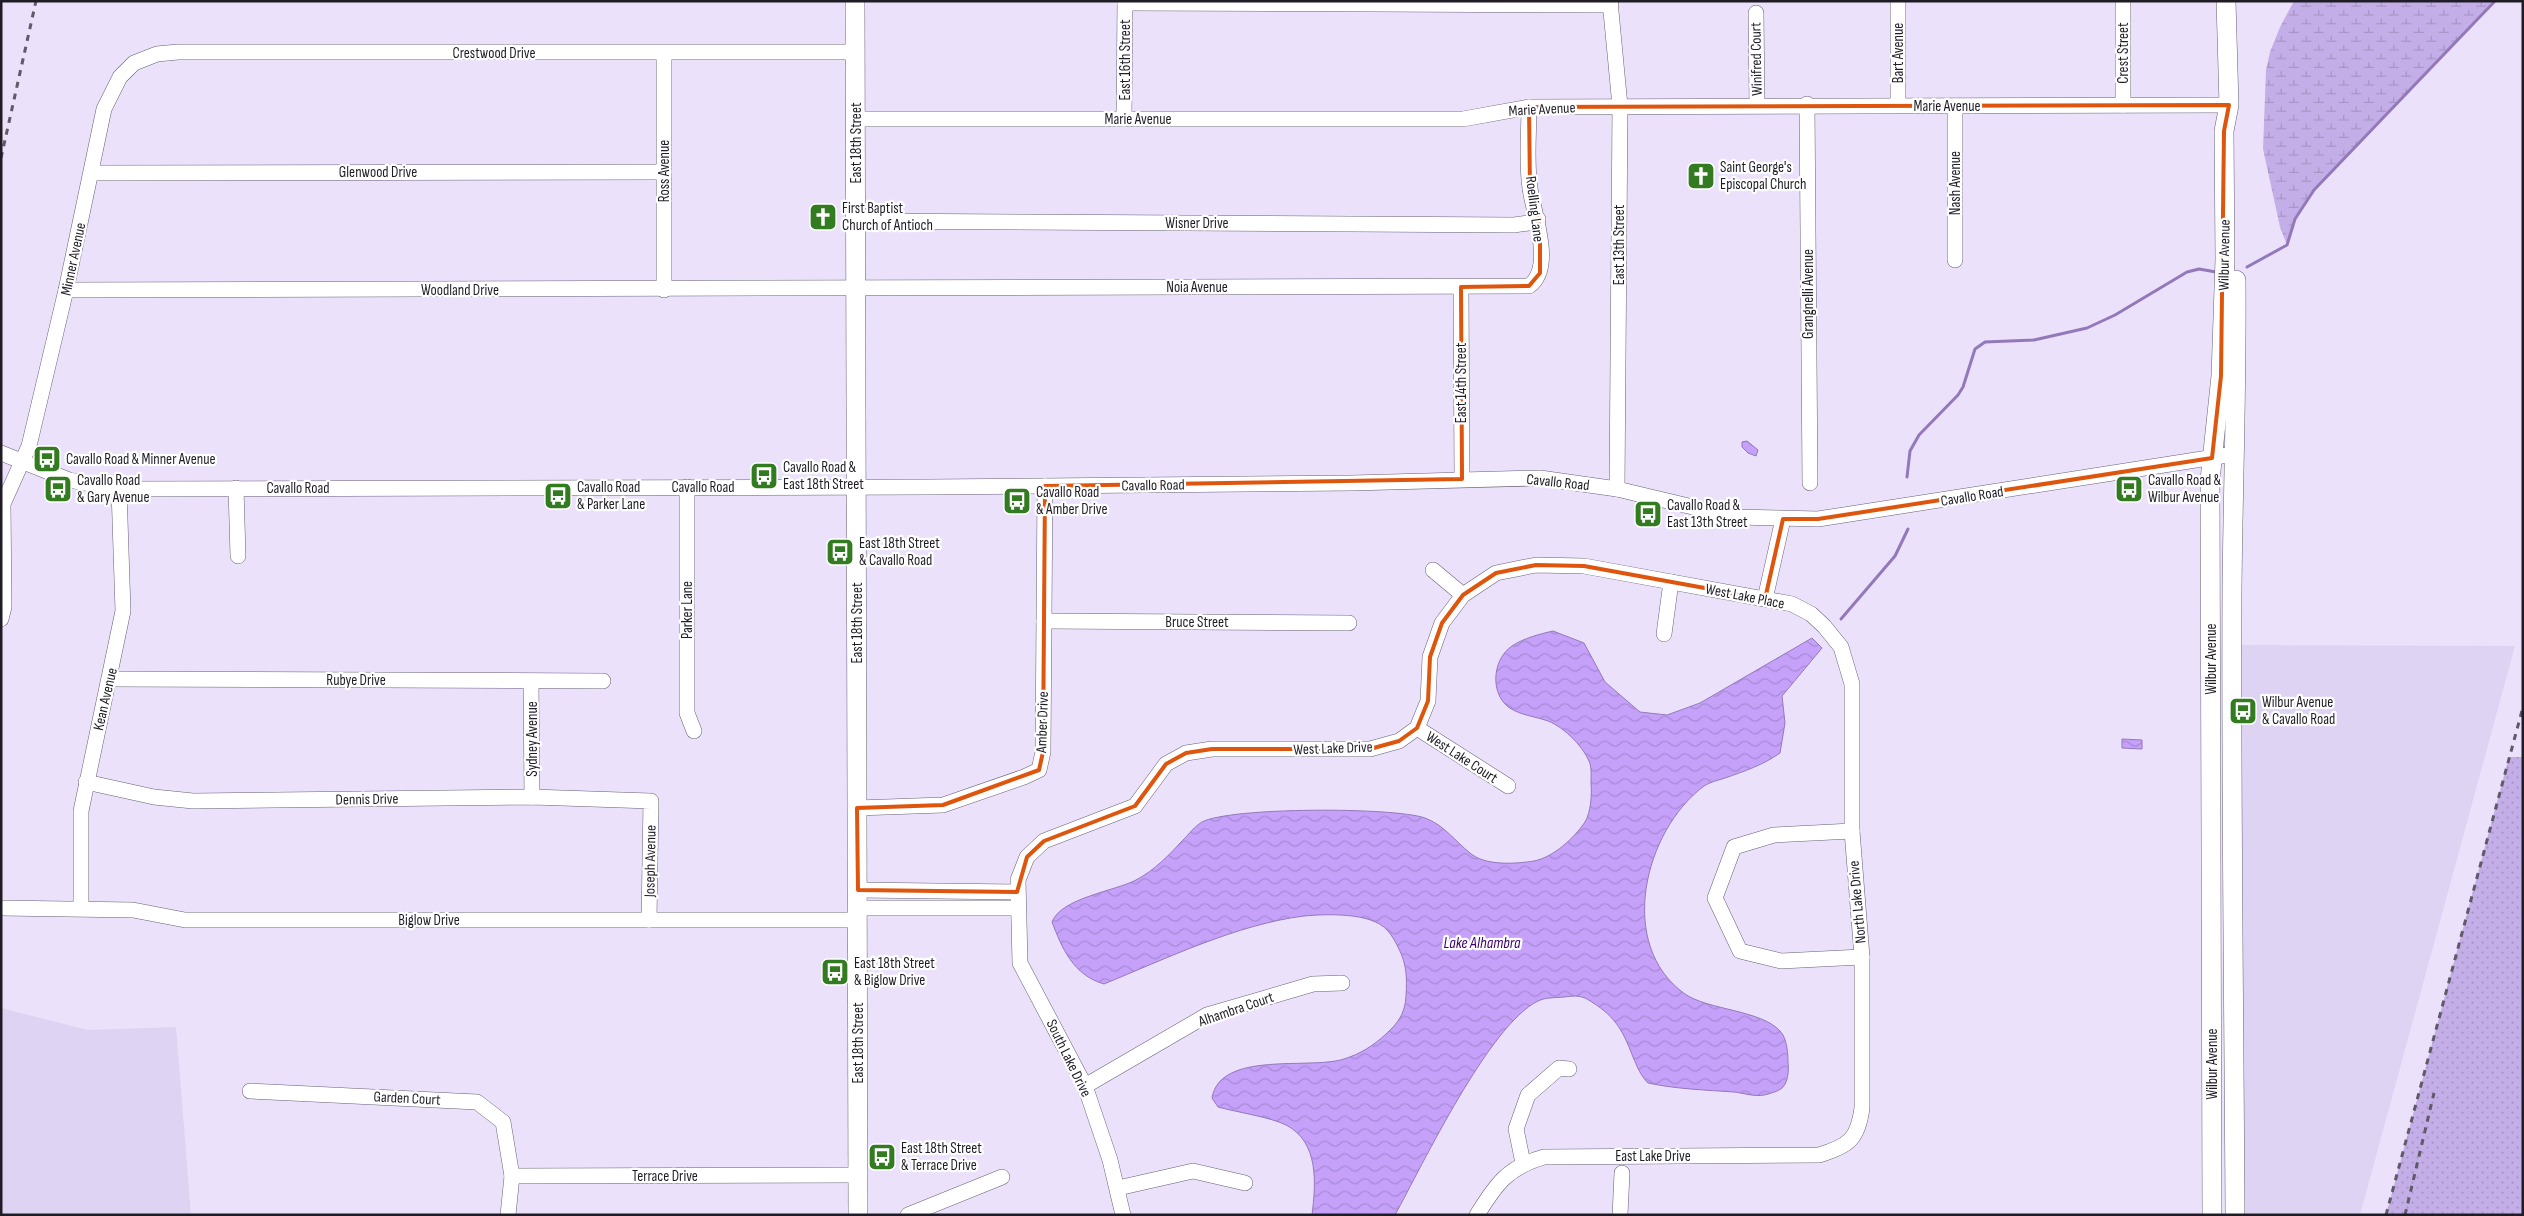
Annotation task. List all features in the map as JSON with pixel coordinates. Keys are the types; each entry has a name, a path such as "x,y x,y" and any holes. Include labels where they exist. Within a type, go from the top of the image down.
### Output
{"main road":[{"name":"East 18th Street","path":"855,1 858,1215"},
{"name":"Wilbur Avenue","path":"2212,1215 2210,480 2221,376 2225,259 2224,131 2229,105 2226,1"},
{"name":"Wilbur Avenue","path":"2229,105 2236,130 2237,397 2234,454 2235,1215"},
{"path":"2212,860 2220,879 2223,908 2234,915"}],"street":[{"name":"Bart Avenue","path":"1898,1 1898,105"},
{"name":"Crest Street","path":"2123,1 2123,105"},
{"path":"1125,2 1610,3"},
{"name":"East 16th Street","path":"1124,120 1125,2"},
{"name":"East 13th Street","path":"1610,3 1620,106 1617,489"},
{"name":"Winifred Court","path":"1756,13 1757,105"},
{"name":"Crestwood Drive","path":"134,63 156,54 178,52 855,52"},
{"name":"Ross Avenue","path":"664,53 664,290"},
{"name":"Minner Avenue","path":"1,620 4,607 3,504 29,446 66,290 104,109 120,76 134,63"},
{"name":"Marie Avenue","path":"856,120 1463,119 1529,107 1620,106 1808,104 1955,106 2229,105"},
{"name":"Grangnelli Avenue","path":"1808,104 1810,484"},
{"name":"Nash Avenue","path":"1955,106 1955,260"},
{"name":"Roelling Lane","path":"1529,107 1530,188 1538,219 1540,273 1537,281"},
{"name":"Glenwood Drive","path":"91,172 664,172"},
{"name":"Wisner Drive","path":"855,221 1514,226 1538,219"},
{"name":"Noia Avenue","path":"855,288 1461,287 1529,286 1537,281"},
{"name":"East 14th Street","path":"1461,287 1462,479"},
{"name":"Woodland Drive","path":"66,290 664,290 855,288"},
{"name":"Cavallo Road","path":"1,453 69,480 119,489 1045,486 1352,483 1540,478 1617,489 1735,517 1783,519 1818,519 2234,454"},
{"name":"Amber Drive","path":"857,808 943,805 1024,778 1039,770 1043,752 1045,486"},
{"name":"Parker Lane","path":"687,487 687,713 694,731"},
{"path":"236,488 238,556"},
{"name":"Kean Avenue","path":"82,908 81,811 123,611 119,489"},
{"path":"1765,599 1783,519"},
{"path":"1417,728 1428,701 1430,657 1442,622 1463,595 1496,573 1536,565 1584,566 1671,582 1664,634"},
{"path":"1433,570 1463,595"},
{"name":"West Lake Place","path":"1671,582 1792,604 1811,614 1824,626 1840,647 1846,660"},
{"name":"Bruce Street","path":"1044,621 1349,623"},
{"name":"North Lake Drive","path":"1846,660 1852,684 1852,831 1862,957 1862,1108 1859,1128 1851,1141"},
{"name":"Rubye Drive","path":"109,679 603,681"},
{"name":"Sydney Avenue","path":"532,681 532,798"},
{"name":"West Lake Court","path":"1417,728 1508,786"},
{"name":"West Lake Drive","path":"1017,901 1018,880 1027,857 1044,841 1134,806 1166,764 1186,753 1212,749 1370,749 1399,741 1417,728"},
{"name":"Dennis Drive","path":"86,782 154,797 193,801 532,798 650,801"},
{"name":"Joseph Avenue","path":"649,920 650,801"},
{"path":"1852,831 1774,835 1734,847 1715,898 1740,951 1781,961 1862,957"},
{"name":"Biglow Drive","path":"1,908 134,910 186,920 649,920 858,906 1017,901"},
{"name":"South Lake Drive","path":"1017,901 1020,963 1085,1086 1118,1188 1123,1215"},
{"name":"Alhambra Court","path":"1085,1086 1207,1015 1314,984 1342,983"},
{"path":"1523,1163 1516,1129 1528,1095 1560,1068 1569,1069"},
{"name":"Garden Court","path":"250,1091 477,1102 503,1122 512,1176"},
{"name":"East Lake Drive","path":"1477,1215 1495,1186 1523,1163 1552,1157 1819,1155 1837,1149 1851,1141"},
{"path":"1118,1188 1192,1172 1245,1183"},
{"path":"1620,1215 1622,1173"},
{"name":"Terrace Drive","path":"512,1176 858,1175"},
{"path":"508,1215 512,1176"},
{"path":"908,1215 1002,1177"}],"highlighted area":[{"path":"2229,105 2224,131 2221,376 2212,458 1818,519 1783,519 1765,599 1584,566 1536,565 1496,573 1463,595 1442,623 1430,657 1428,701 1417,728 1399,741 1370,749 1212,749 1186,753 1166,764 1135,806 1044,841 1027,857 1017,892 858,890 857,808 943,805 1039,770 1043,752 1045,486 1462,479 1461,287 1529,286 1540,273 1540,230 1530,188 1529,107"}],"shaded area":[{"path":"2240,645 2515,646 2360,1215 2243,1215"},
{"path":"1,1008 88,1030 176,1027 191,1215 1,1215"}],"green space":[{"path":"2294,1 2495,1 2314,190 2295,219 2287,245 2280,227 2263,149 2266,70 2270,52 2280,27"},
{"path":"2509,757 2523,757 2523,1215 2386,1215"}],"water":[{"path":"1747,441 1758,450 1756,456 1748,453 1742,447 1742,442"},
{"name":"Lake Alhambra","path":"1553,631 1584,643 1605,682 1640,712 1667,715 1700,703 1812,638 1822,648 1782,696 1785,723 1780,753 1754,767 1704,786 1683,806 1666,831 1653,859 1646,888 1645,919 1650,947 1664,973 1685,994 1695,999 1707,1004 1748,1014 1771,1024 1780,1031 1786,1042 1787,1050 1788,1076 1786,1083 1776,1091 1757,1096 1648,1083 1639,1070 1621,1030 1604,1011 1587,999 1578,996 1541,1000 1519,1015 1499,1037 1479,1066 1440,1131 1395,1215 1312,1215 1314,1190 1313,1164 1305,1142 1297,1132 1286,1125 1271,1120 1218,1107 1212,1098 1219,1083 1231,1073 1248,1067 1329,1062 1344,1059 1366,1049 1386,1034 1394,1026 1402,1013 1406,990 1404,961 1397,944 1389,932 1380,924 1359,917 1313,915 1279,920 1228,934 1104,984 1084,974 1070,959 1052,922 1057,914 1077,901 1127,884 1143,876 1161,862 1194,828 1202,822 1218,817 1277,811 1312,810 1408,814 1432,821 1444,829 1470,853 1492,862 1518,863 1534,861 1556,851 1569,840 1587,818 1591,798 1590,763 1576,742 1558,726 1518,712 1505,704 1497,690 1496,682 1498,665 1506,651 1522,641"},
{"path":"2122,739 2142,740 2142,749 2122,748"}],"waterway":[{"path":"2247,267 2287,245 2295,219 2314,190 2495,1"},
{"path":"1907,477 1910,451 1919,435 1958,395 1963,387 1975,349 1985,342 2034,340 2087,328 2115,315 2187,272 2199,269 2216,272"},
{"path":"1841,619 1895,556 1908,529"}],"railway":[{"path":"1,158 36,1"},
{"path":"2386,1215 2523,707"},
{"path":"2405,1215 2434,1093"}],"place":[{"name":"Saint George's Episcopal Church","path":"1701,176"},
{"name":"First Baptist Church of Antioch","path":"823,217"},
{"name":"Cavallo Road & Minner Avenue","path":"47,459"},
{"name":"Cavallo Road & East 18th Street","path":"764,476"},
{"name":"Cavallo Road & Gary Avenue","path":"58,489"},
{"name":"Cavallo Road & Wilbur Avenue","path":"2129,489"},
{"name":"Cavallo Road & Parker Lane","path":"558,496"},
{"name":"Cavallo Road & Amber Drive","path":"1017,501"},
{"name":"Cavallo Road & East 13th Street","path":"1648,514"},
{"name":"East 18th Street & Cavallo Road","path":"840,552"},
{"name":"Wilbur Avenue & Cavallo Road","path":"2243,711"},
{"name":"East 18th Street & Biglow Drive","path":"835,972"},
{"name":"East 18th Street & Terrace Drive","path":"882,1157"}]}
